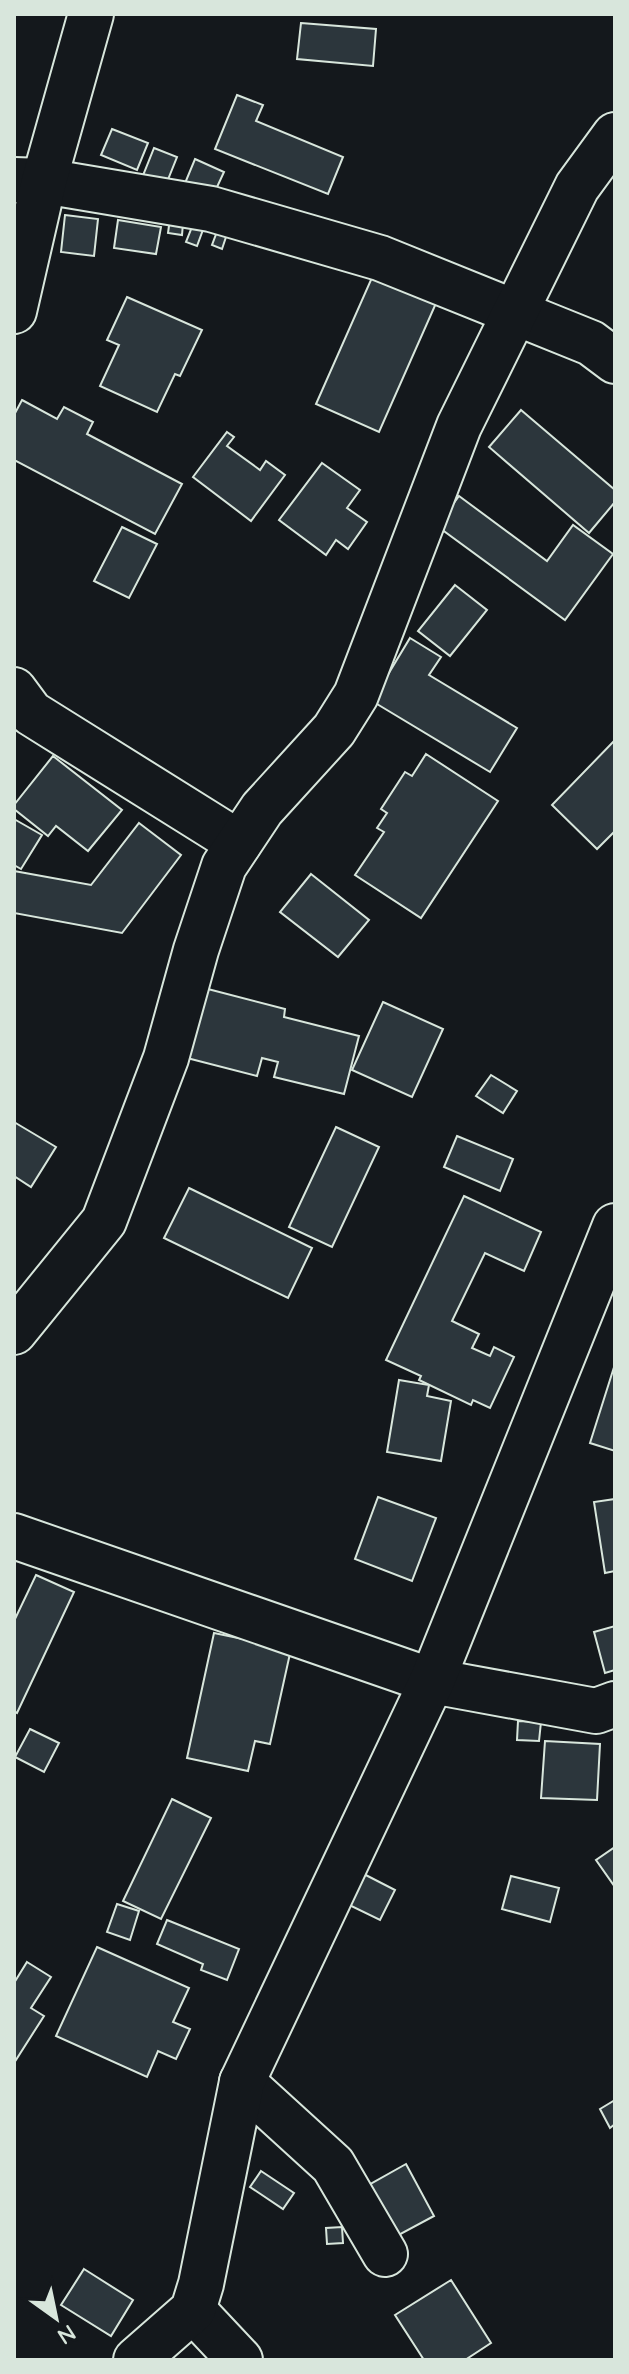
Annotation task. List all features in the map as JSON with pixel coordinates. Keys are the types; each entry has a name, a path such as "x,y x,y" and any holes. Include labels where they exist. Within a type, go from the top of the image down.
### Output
{"street":[{"path":"14,311 29,181 91,14"},
{"path":"14,1332 104,1221 166,1058 196,950 224,866 262,809 334,730 356,695 459,426 577,187 615,135"},
{"path":"29,181 211,209 380,258 591,343 615,361"},
{"path":"14,690 31,713 239,843"},
{"path":"136,2360 193,2310 242,2082 432,1681 615,1226"},
{"path":"14,1536 432,1681 596,1711 615,1704"},
{"path":"242,2082 333,2165 385,2254"},
{"path":"193,2310 240,2360"}],"building":[{"path":"301,23 376,29 373,66 297,59"},
{"path":"237,95 263,105 256,121 343,157 328,194 215,149"},
{"path":"112,129 148,143 137,170 101,155"},
{"path":"154,148 177,157 165,187 142,178"},
{"path":"195,159 224,172 211,200 183,188"},
{"path":"171,211 184,212 182,235 168,233"},
{"path":"65,215 98,219 94,256 61,252"},
{"path":"118,220 161,227 156,254 114,248"},
{"path":"221,221 230,225 222,249 212,245"},
{"path":"194,222 204,227 197,246 186,242"},
{"path":"374,273 437,301 379,432 316,404"},
{"path":"127,297 202,330 180,376 175,374 157,412 100,386 119,345 107,340"},
{"path":"22,400 57,419 64,407 93,422 87,434 182,484 155,534 14,460 14,415"},
{"path":"521,410 615,490 615,502 589,533 489,447"},
{"path":"227,432 234,437 227,446 260,470 266,461 285,475 251,521 193,477"},
{"path":"322,463 360,490 347,508 367,522 348,549 336,540 326,555 279,520"},
{"path":"459,496 547,561 573,525 613,554 565,620 437,526"},
{"path":"122,527 157,544 129,598 94,581"},
{"path":"455,585 487,610 450,656 418,631"},
{"path":"410,638 441,657 429,675 517,728 490,772 372,701"},
{"path":"615,740 615,831 597,849 552,805"},
{"path":"426,754 498,801 421,918 355,875 384,832 377,828 387,813 381,809 405,772 412,776"},
{"path":"53,756 122,810 88,851 56,826 48,836 14,809"},
{"path":"14,819 42,835 21,869 14,865"},
{"path":"139,823 181,855 122,933 14,913 14,871 91,885"},
{"path":"311,874 369,920 338,957 280,912"},
{"path":"204,988 285,1009 284,1017 359,1036 344,1094 274,1077 278,1062 262,1058 257,1076 187,1058"},
{"path":"383,1002 443,1029 412,1097 352,1070"},
{"path":"491,1075 517,1091 503,1113 476,1096"},
{"path":"14,1122 56,1147 31,1187 14,1176"},
{"path":"336,1127 379,1147 332,1247 289,1227"},
{"path":"457,1136 513,1159 500,1191 444,1167"},
{"path":"189,1188 312,1248 288,1298 164,1238"},
{"path":"464,1196 541,1232 524,1271 485,1253 452,1321 479,1334 472,1348 490,1356 494,1347 514,1357 490,1408 473,1400 471,1405 386,1360"},
{"path":"615,1364 615,1451 590,1443"},
{"path":"399,1380 429,1385 427,1396 451,1401 441,1461 387,1452"},
{"path":"378,1497 436,1518 412,1581 355,1559"},
{"path":"615,1499 615,1571 605,1573 594,1502"},
{"path":"36,1575 74,1592 17,1713 14,1711 14,1621"},
{"path":"615,1626 615,1670 605,1673 594,1632"},
{"path":"214,1633 291,1649 270,1744 255,1741 248,1771 187,1758"},
{"path":"518,1721 541,1722 539,1741 517,1740"},
{"path":"30,1729 59,1743 44,1772 15,1757"},
{"path":"545,1741 600,1744 597,1800 541,1798"},
{"path":"172,1799 211,1818 161,1919 123,1901"},
{"path":"615,1847 615,1887 596,1860"},
{"path":"356,1870 395,1890 380,1920 341,1901"},
{"path":"511,1876 559,1888 550,1922 502,1909"},
{"path":"117,1904 139,1911 130,1940 107,1932"},
{"path":"167,1920 239,1949 227,1980 201,1970 203,1964 157,1944"},
{"path":"97,1947 189,1988 173,2022 190,2029 176,2059 158,2051 147,2077 56,2036"},
{"path":"27,1962 51,1977 31,2008 44,2016 14,2063 14,1983"},
{"path":"615,2100 615,2124 610,2128 600,2109"},
{"path":"406,2164 434,2216 395,2237 367,2186"},
{"path":"261,2171 294,2193 283,2209 250,2187"},
{"path":"342,2227 343,2243 327,2244 326,2228"},
{"path":"84,2269 133,2300 111,2336 61,2305"},
{"path":"451,2280 491,2343 465,2360 424,2360 395,2315"}]}
